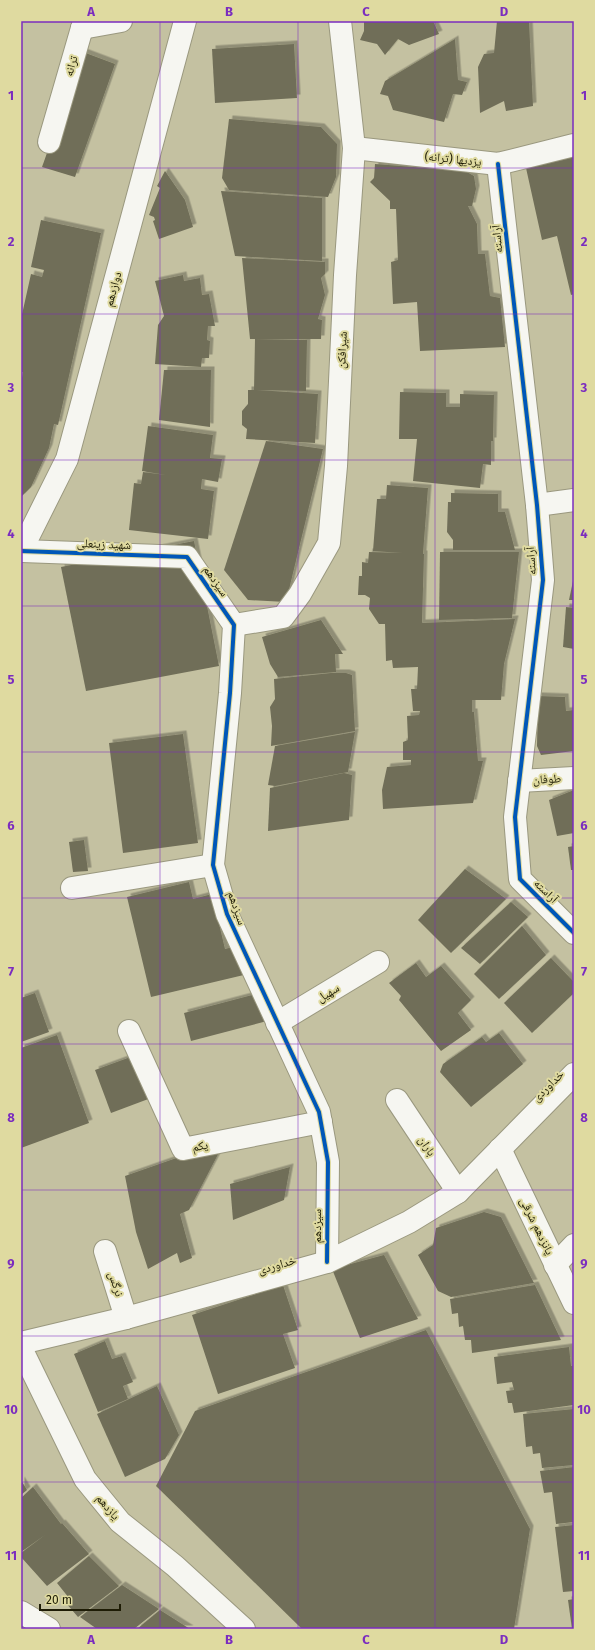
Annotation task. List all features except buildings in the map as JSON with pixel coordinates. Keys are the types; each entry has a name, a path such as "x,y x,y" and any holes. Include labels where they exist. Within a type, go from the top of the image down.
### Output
{"street":[{"name":"ترانه","path":"49,142 76,24 121,21"},
{"name":"دوازدهم","path":"21,551 67,458 185,21"},
{"name":"شیرافکن","path":"234,625 283,616 300,594 329,543 336,466 345,275 354,148 340,21"},
{"name":"یزدیها (ترانه)","path":"354,148 498,164 574,145"},
{"name":"آراسته","path":"498,164 537,505 542,580 515,817 520,879 574,933"},
{"path":"537,505 574,500"},
{"name":"شهید زینعلی","path":"21,551 187,557"},
{"name":"سیزدهم","path":"187,557 234,625 230,693 214,865 226,914 319,1112 328,1162 327,1262"},
{"name":"طوفان","path":"519,781 574,778"},
{"path":"72,888 214,865"},
{"name":"سهیل","path":"277,1023 378,962"},
{"name":"یکم","path":"129,1031 183,1149 321,1122"},
{"name":"خداوردی","path":"21,1343 126,1318 327,1262 409,1222 458,1192 574,1074"},
{"name":"باران","path":"397,1100 458,1192"},
{"name":"پانزدهم شرقی","path":"500,1149 574,1303"},
{"path":"555,1265 574,1245"},
{"name":"نرگس","path":"105,1251 126,1318"},
{"name":"یازدهم","path":"21,1348 85,1479 120,1522 175,1566 244,1629"},
{"path":"21,1612 49,1629"}],"cycle path":[{"path":"498,164 537,505 543,580 515,817 520,879 574,933"},
{"path":"21,551 187,557 234,625 230,693 213,865 227,914 319,1112 328,1162 327,1262"}]}
